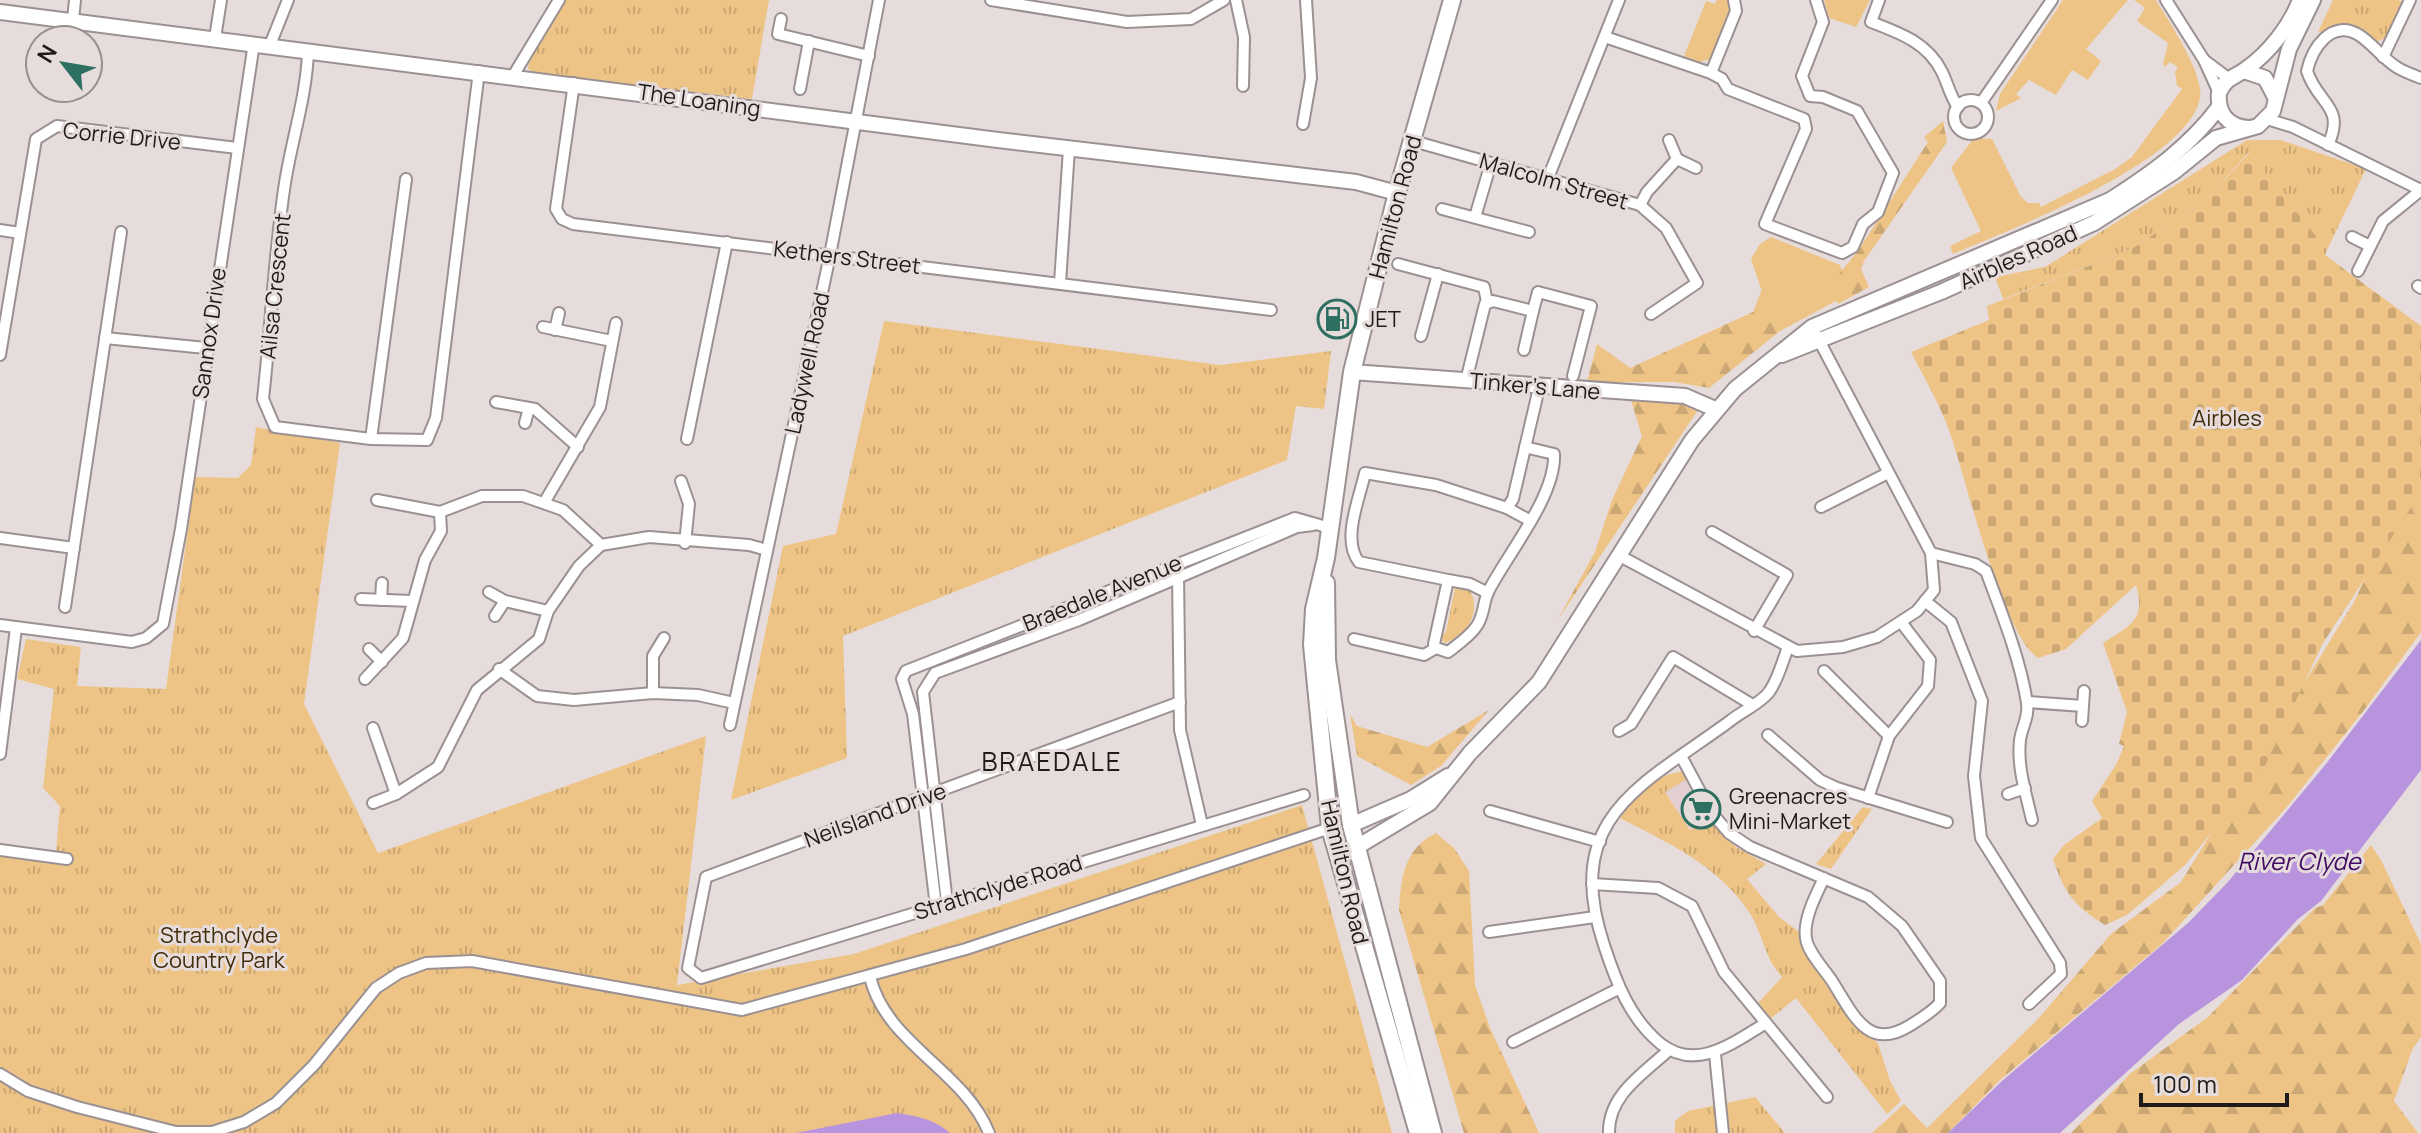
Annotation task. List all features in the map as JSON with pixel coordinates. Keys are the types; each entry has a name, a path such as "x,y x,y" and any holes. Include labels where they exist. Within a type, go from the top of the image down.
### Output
{"main road":[{"name":"Hamilton Road","path":"1433,1133 1351,825 1327,660 1324,526 1352,372 1397,193 1452,0"},
{"path":"2228,78 2244,71 2283,32 2300,0"},
{"path":"2272,109 2289,49 2313,0"},
{"name":"The Loaning","path":"0,12 574,83 1069,149 1356,182 1397,193"},
{"path":"2244,71 2265,78 2272,109"},
{"name":"Airbles Road","path":"1357,847 1430,803 1452,774 1539,682 1715,409 1771,359 1812,327 2110,200 2153,173 2196,137 2219,100 2228,78"},
{"path":"2219,100 2230,123 2250,128"},
{"name":"Airbles Road","path":"1771,359 1822,341 2094,223 2174,172 2216,138 2250,128 2272,109"},
{"name":"Tinker's Lane","path":"1352,372 1539,388 1685,396 1715,409"},
{"name":"Hamilton Road","path":"1326,558 1314,609 1312,645 1330,828 1418,1133"},
{"name":"Airbles Road","path":"1351,825 1411,799 1452,774"},
{"path":"1330,828 1351,825"}],"street":[{"path":"73,20 75,0"},
{"path":"215,38 221,0"},
{"path":"270,45 288,0"},
{"path":"513,76 559,0"},
{"name":"Ladywell Road","path":"730,725 830,255 879,0"},
{"path":"991,0 1127,22 1191,19 1224,0"},
{"path":"1236,0 1244,37 1243,86"},
{"path":"1303,124 1311,78 1306,0"},
{"path":"1548,178 1619,0"},
{"path":"1711,73 1736,11 1734,0"},
{"path":"1800,117 1810,96 1802,76 1823,22 1816,0"},
{"path":"1879,0 1871,22 1898,32 1926,49 1944,75 1958,107"},
{"path":"1981,103 2052,0"},
{"path":"2166,0 2204,60 2219,100"},
{"path":"2383,57 2410,0"},
{"path":"781,19 778,34 869,56"},
{"path":"2328,145 2337,125 2335,115 2311,85 2307,71 2315,49 2333,32 2346,30 2359,35 2383,57 2421,78"},
{"path":"1605,37 1711,73 1722,79 1728,89 1800,117 1807,124 1806,129 1765,224 1842,253 1853,247 1863,224 1878,212 1893,173 1857,111 1823,97 1810,96"},
{"path":"800,89 809,41"},
{"name":"Sannox Drive","path":"16,628 132,642 146,638 163,624 181,529 254,43"},
{"name":"Ailsa Crescent","path":"308,50 307,85 296,115 284,188 263,399 275,427 371,439 421,442 427,440 436,418 479,71"},
{"path":"2204,60 2228,78"},
{"name":"Kethers Street","path":"574,83 556,209 562,219 573,224 1271,310"},
{"path":"1970,100 1981,103 1988,117 1984,127 1975,133 1964,132 1956,125 1954,114 1958,107 1970,100"},
{"path":"2272,109 2293,127 2421,190 2383,221 2368,245 2358,271"},
{"name":"Corrie Drive","path":"0,355 36,139 57,126 237,148"},
{"path":"1669,140 1677,159 1696,168"},
{"name":"Malcolm Street","path":"1413,141 1640,205 1666,228 1697,283 1651,314"},
{"path":"1060,283 1069,149"},
{"path":"1640,205 1647,192 1677,159"},
{"path":"1475,217 1491,163"},
{"path":"371,439 406,179"},
{"path":"1442,209 1529,232"},
{"path":"0,230 20,233"},
{"path":"65,607 121,232"},
{"path":"2352,237 2368,245"},
{"path":"687,439 727,242"},
{"path":"1398,264 1484,287 1487,302 1466,381"},
{"path":"1421,336 1438,274"},
{"path":"1524,350 1538,292 1591,306 1573,376"},
{"path":"1487,302 1533,311"},
{"path":"555,330 559,313"},
{"path":"544,503 600,407 616,323"},
{"path":"543,327 612,341"},
{"path":"1620,556 1754,631 1797,651 1843,647 1877,637 1925,601 1934,590 1931,553 1812,327"},
{"path":"105,338 206,348"},
{"path":"1507,508 1513,499 1539,388"},
{"path":"496,402 529,408 578,447"},
{"path":"525,423 529,408"},
{"path":"1354,639 1424,655 1436,648 1448,652 1477,626 1488,593 1550,486 1554,454 1525,447"},
{"path":"1488,593 1470,584 1359,562 1355,556 1353,524 1365,473 1436,485 1507,508 1529,520"},
{"path":"1821,507 1888,473"},
{"path":"681,481 689,504 685,543"},
{"path":"377,500 440,512 482,496 523,496 563,510 601,545"},
{"path":"365,679 403,638 425,560 441,531 440,512"},
{"name":"Braedale Avenue","path":"906,691 902,679 906,671 1179,563 1295,518 1324,526"},
{"name":"Braedale Avenue","path":"925,687 935,673 1079,620 1297,527 1324,526"},
{"path":"1712,532 1787,575 1754,631"},
{"path":"373,803 396,794 438,767 477,690 539,639 548,611 579,566 601,545 649,537 685,543 749,545 767,550"},
{"path":"0,538 74,548"},
{"path":"1931,553 1975,564 1986,571 2014,649 2027,702 2028,718 2020,737 2020,767 2032,820"},
{"path":"1179,563 1180,730 1202,825"},
{"path":"1436,648 1434,644 1448,580"},
{"path":"381,600 382,583"},
{"path":"489,592 505,601 548,611"},
{"path":"361,599 412,601"},
{"path":"495,616 505,601"},
{"path":"1925,601 1951,622 1982,701 1974,776 1981,838 2060,963 2061,974 2029,1004"},
{"path":"1868,798 1889,736 1928,686 1930,660 1901,622"},
{"path":"0,625 16,628 0,754"},
{"path":"653,693 653,656 664,638"},
{"path":"1766,1023 1715,1054 1669,1050 1648,1033 1618,989 1595,917 1592,884 1600,842 1622,799 1769,692 1788,647"},
{"path":"369,649 382,662"},
{"path":"1619,731 1631,724 1673,657 1751,704"},
{"path":"499,669 537,696 574,700 653,693 698,695 734,703"},
{"path":"1824,671 1889,736"},
{"path":"925,687 935,794 942,905 922,799 913,714 906,691 925,687"},
{"path":"2082,721 2084,691"},
{"name":"Neilsland Drive","path":"693,973 688,968 706,877 1180,702"},
{"path":"2027,702 2083,706"},
{"path":"373,728 396,794"},
{"path":"1768,735 1820,780 1947,822"},
{"path":"1681,756 1711,812 1729,833 1750,847 1824,878 1868,897 1902,926 1940,981 1940,1003 1896,1034 1878,1036 1866,1029 1806,940 1808,922 1824,878"},
{"path":"2008,794 2025,788"},
{"name":"Strathclyde Road","path":"693,973 701,978 1304,795"},
{"path":"1490,811 1600,842"},
{"path":"0,1074 28,1091 77,1107 176,1132 212,1132 244,1122 276,1103 314,1065 376,988 399,973 426,963 472,961 742,1010 870,977 1330,828"},
{"path":"0,850 67,859"},
{"path":"1592,884 1658,888 1692,906 1724,972 1827,1097"},
{"path":"1489,932 1595,917"},
{"path":"870,977 884,1014 970,1099 989,1133"},
{"path":"1513,1042 1618,989"},
{"path":"1609,1133 1609,1122 1620,1095 1669,1050"},
{"path":"1715,1054 1723,1133"}],"shaded area":[{"path":"1687,779 1709,821 1690,830 1665,791"}],"green space":[{"path":"565,0 769,0 752,99 534,73 528,69 529,62"},
{"path":"1717,0 1730,0 1732,7 1710,59 1700,62 1684,56 1706,1 1715,4"},
{"path":"1824,0 1870,0 1856,27 1829,18"},
{"path":"2063,0 2128,0 2086,49 2101,61 2088,80 2072,70 2056,95 2029,80 2016,94 2021,98 1996,111 2000,94"},
{"path":"2134,0 2156,0 2182,43 2200,88 2194,113 2173,139 2099,188 1953,254 1950,246 1981,231 1951,168 1974,138 1992,139 2021,197 2028,203 2039,203 2041,207 2132,157 2182,89 2177,86 2175,72 2178,67 2170,62 2165,67 2163,64 2168,43 2137,21 2145,8"},
{"path":"2333,0 2403,2 2385,38 2376,42 2352,25 2318,32"},
{"path":"1943,121 1947,142 1864,261 1861,269 1869,287 1838,304 1833,295 1839,274 1858,251 1928,142 1924,137"},
{"path":"2247,140 2281,140 2366,169 2327,250 2249,152 2206,200 2131,249 2003,299 1995,277 2045,267"},
{"name":"Airbles","path":"2250,152 2327,250 2325,255 2421,326 2421,492 2323,643 2263,770 2185,865 2127,915 2105,925 2085,912 2072,898 2053,859 2064,845 2102,818 2092,801 2116,765 2124,746 2119,744 2127,712 2103,643 2134,620 2139,606 2136,585 2066,649 2038,658 2025,644 2011,619 1986,553 1949,430 1911,352 1989,320 1987,306 2131,249 2206,200"},
{"path":"1771,237 1840,265 1851,293 1780,331 1772,321 1751,259 1760,244"},
{"path":"1762,289 1772,321 1780,331 1709,388 1674,382 1587,382 1597,344 1630,368 1753,312"},
{"path":"884,321 1220,365 1331,351 1324,409 1296,406 1287,460 843,636 847,758 731,800 783,546 836,534"},
{"path":"1629,394 1681,398 1700,407 1557,621 1595,552 1612,500 1642,436"},
{"name":"Strathclyde Country Park","path":"256,427 340,443 304,704 378,853 706,736 677,985 854,954 1302,805 1392,1133 0,1133 0,856 55,863 60,806 43,788 54,689 17,679 26,639 81,647 77,686 166,689 195,477 238,478 251,465"},
{"path":"2421,456 2421,632 2365,709 2286,808 2162,944 1999,1081 1948,1133 1872,1133 1904,1104 1927,1128 2038,1019 2111,934 2181,882 2354,602"},
{"path":"1455,588 1470,591 1473,615 1459,636 1444,643 1441,637 1446,632"},
{"path":"1489,710 1441,766 1411,785 1357,756 1350,714 1357,726 1427,747"},
{"path":"1682,772 1687,779 1665,792 1690,830 1709,821 1736,847 1766,864 1747,879 1779,917 1798,931 1809,959 1853,1022 1878,1043 1890,1081 1901,1101 1887,1114 1796,998 1770,1019 1758,1003 1782,977 1771,962 1754,920 1737,895 1691,857 1620,818 1639,794 1654,782"},
{"path":"1863,807 1872,809 1831,869 1816,864"},
{"path":"1436,833 1454,848 1469,871 1475,985 1490,1028 1539,1133 1464,1133 1399,910 1406,865 1417,847"},
{"path":"2371,845 2421,944 2421,1037 2412,1050 2394,1101 2418,1133 2071,1133 2131,1073 2208,1017 2315,908 2323,905"},
{"path":"1755,1097 1785,1133 1675,1133 1675,1121 1688,1111"}],"water":[{"name":"River Clyde","path":"2421,640 2421,770 2321,901 2298,919 2242,980 2179,1024 2060,1133 1948,1133 2002,1081 2188,923 2227,883 2326,764"},
{"path":"897,1113 931,1121 950,1133 796,1133"}],"place":[{"name":"JET","path":"1337,319"},
{"name":"Greenacres Mini-Market","path":"1701,809"}],"district":[{"name":"BRAEDALE","path":"1052,761"}]}
